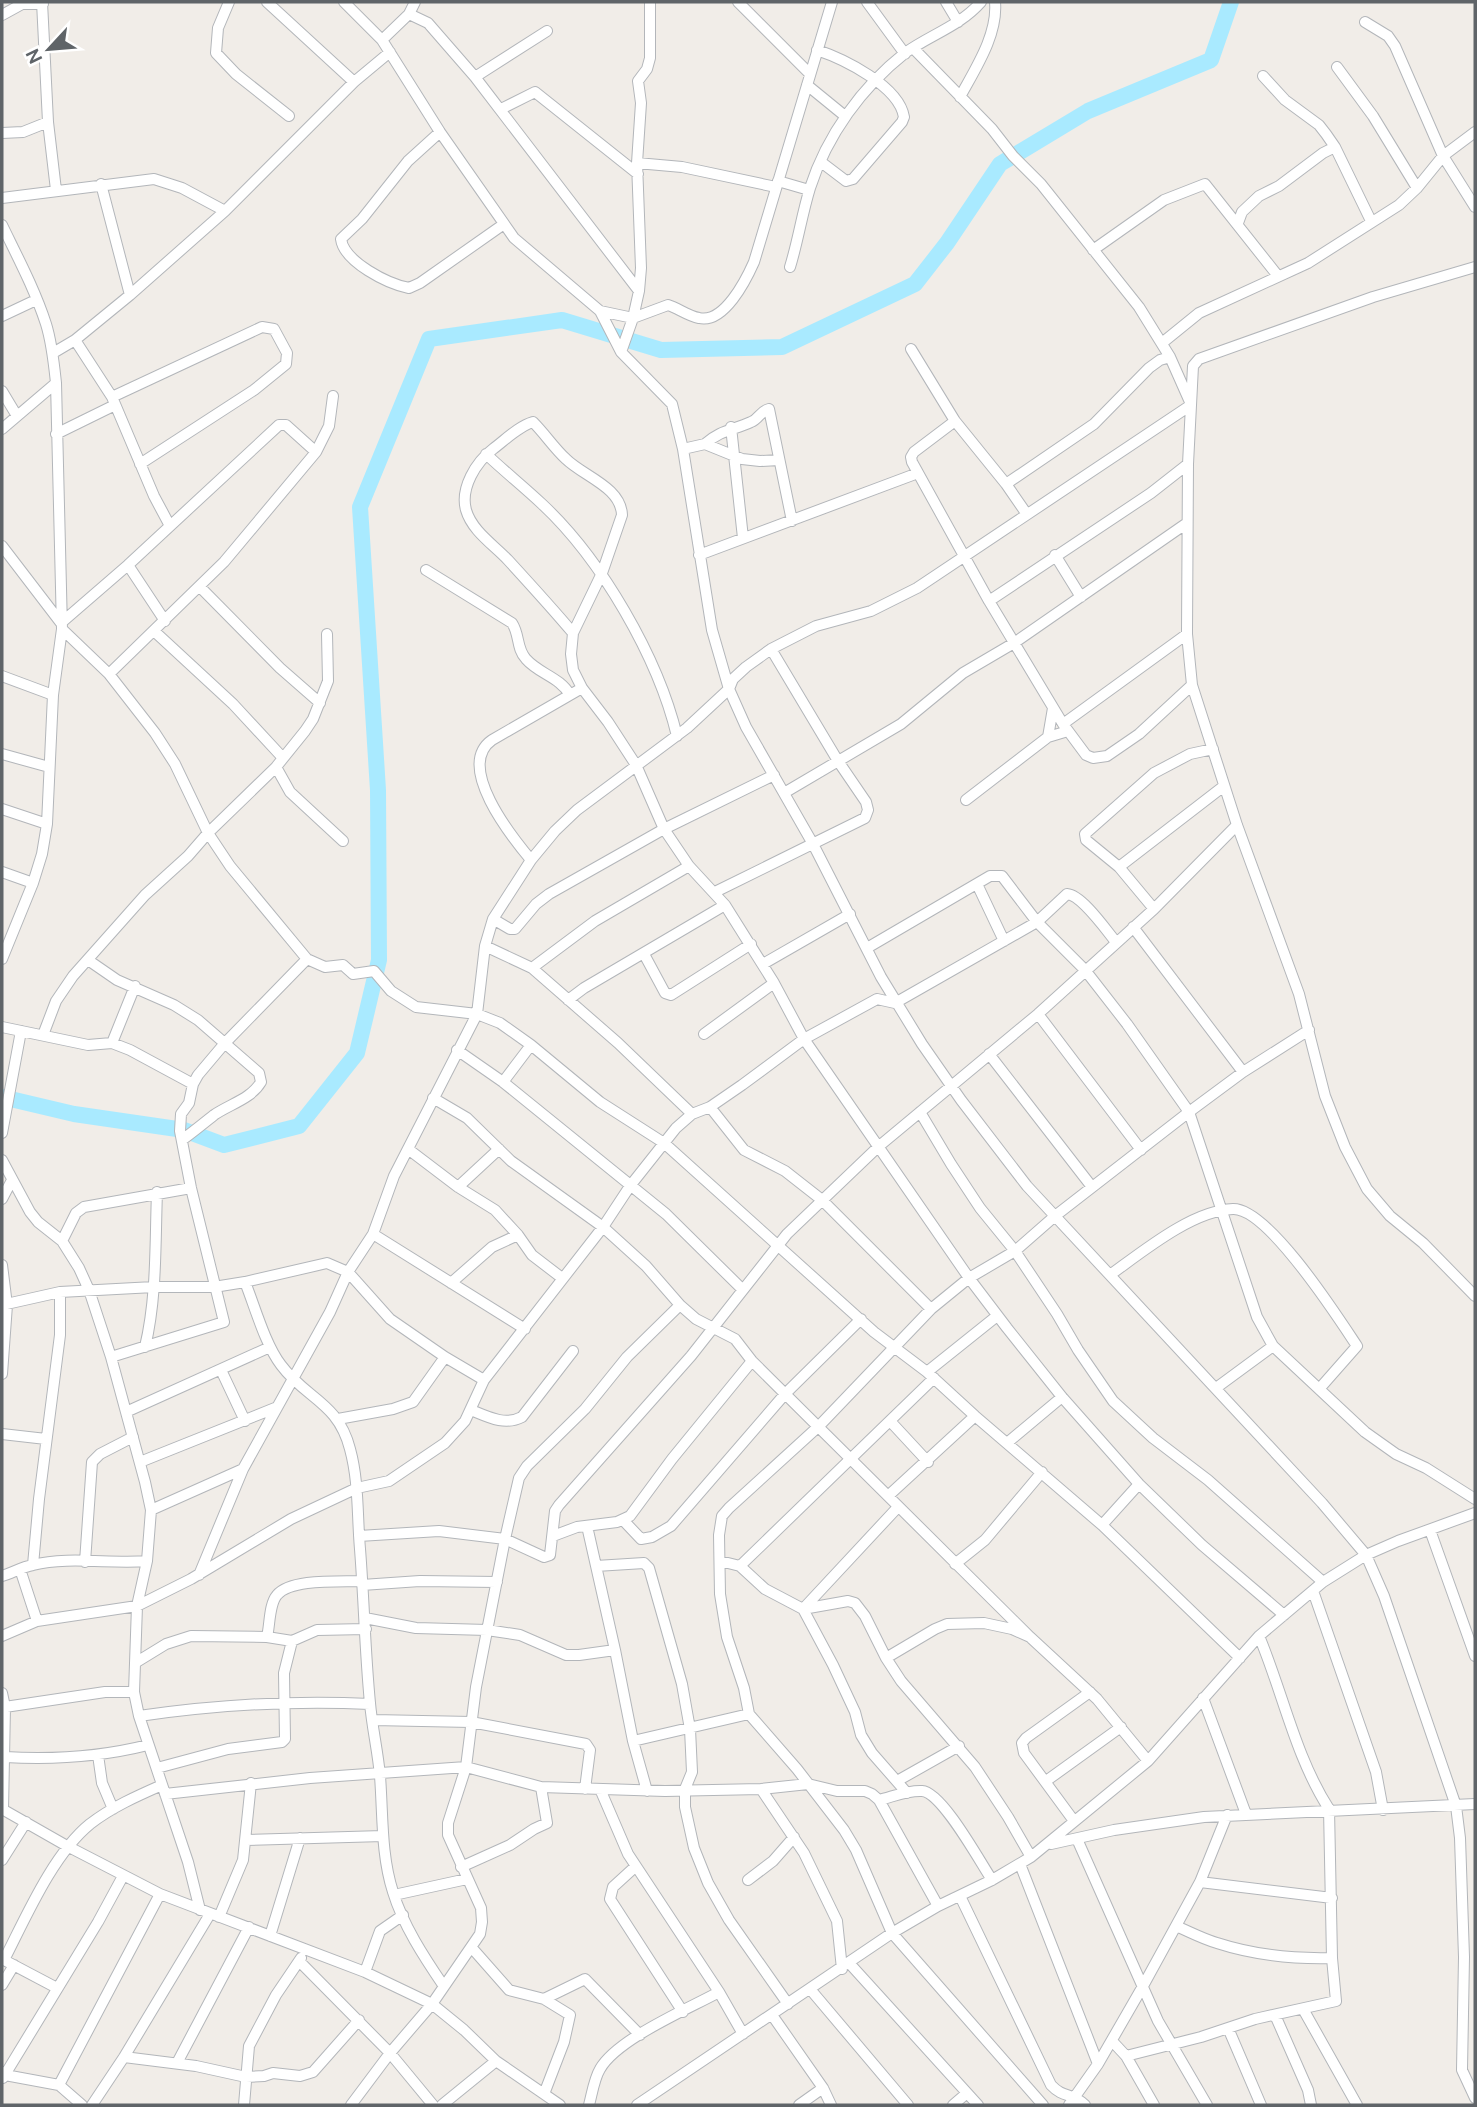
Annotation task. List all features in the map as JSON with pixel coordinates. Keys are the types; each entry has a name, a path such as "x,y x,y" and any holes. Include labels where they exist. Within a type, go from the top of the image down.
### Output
{"street":[{"path":"229,2 218,28 216,52 236,74 289,116"},
{"path":"267,2 354,82"},
{"path":"344,2 382,40 440,132 504,224 526,250 600,311 621,352 672,404 712,630 729,688 746,727 813,844 895,1003 952,1086 1027,1186 1322,1503 1366,1555 1384,1596 1455,1806 1460,1838 1463,1930 1462,2070 1475,2098"},
{"path":"382,40 409,14 415,2"},
{"path":"621,352 633,318 641,268 638,168 641,103 638,81 649,65 650,2"},
{"path":"738,2 808,80 845,116"},
{"path":"600,311 633,318 668,304 698,318 707,319 717,315 737,294 749,274 832,2"},
{"path":"867,2 909,51 992,129 1013,156 1041,184 1139,307 1170,357 1191,405"},
{"path":"946,2 958,22"},
{"path":"790,267 809,190 845,116 874,80 909,51 958,22 981,2"},
{"path":"960,97 988,40 995,2"},
{"path":"2,15 22,4 42,3 48,122 56,190"},
{"path":"409,14 428,23 475,77 639,291"},
{"path":"1365,22 1388,36 1395,46 1443,156 1475,207"},
{"path":"475,77 547,31"},
{"path":"817,50 840,57 874,80 903,110 902,122 850,181 842,179 821,162"},
{"path":"53,354 75,340 130,295 225,211 354,82 390,52"},
{"path":"1337,67 1373,116 1417,188"},
{"path":"1263,76 1285,100 1319,125 1326,134 1371,221"},
{"path":"501,109 535,92 638,168 682,167 809,190"},
{"path":"2,133 23,132 48,122"},
{"path":"440,132 408,161 362,219 344,235 341,239 343,247 359,264 379,277 409,288 504,224"},
{"path":"1162,344 1185,323 1206,309 1308,262 1399,205 1443,156 1475,132"},
{"path":"1323,153 1326,134"},
{"path":"1240,218 1259,197 1279,186 1323,153 1335,148"},
{"path":"2,198 135,180 163,181 225,211"},
{"path":"101,184 130,295"},
{"path":"1093,250 1164,200 1201,184 1207,185 1228,211 1240,218 1279,276"},
{"path":"2,225 46,324 53,354 62,626 53,695 47,824 42,854 33,883 5,943 2,959"},
{"path":"1475,267 1373,297 1199,359 1193,366 1187,523 1187,634 1192,685 1237,825 1278,933 1325,1096 1345,1147 1367,1189 1390,1216 1423,1243 1475,1296"},
{"path":"2,316 36,300"},
{"path":"56,433 113,401 262,327 274,330 287,353 286,364 254,390 140,464"},
{"path":"75,340 113,401 170,526"},
{"path":"911,349 956,421 1026,513"},
{"path":"1006,484 1094,424 1154,363 1170,357"},
{"path":"2,429 56,383"},
{"path":"2,391 17,416"},
{"path":"109,674 224,562 316,452 329,426 333,396"},
{"path":"199,1575 243,1469 330,1312 348,1272 373,1234 394,1175 477,1014 485,946 493,919 531,860 555,831 577,810 677,736 729,688 733,679 771,649 816,626 871,611 895,601 964,558 1026,513 1191,405"},
{"path":"682,449 705,444 715,435 753,421 769,409 792,521"},
{"path":"956,421 911,457 989,601 1065,728 1086,755 1093,758 1107,756 1139,734 1192,685"},
{"path":"573,633 505,556 479,531 466,509 465,496 474,468 486,454 533,422 568,461 604,486 619,501 622,515 602,573 573,633 570,654 573,670 582,688 636,765 664,829 689,866 725,905 763,964 804,1039 997,1316 1062,1397 1139,1484 1202,1545 1284,1615"},
{"path":"62,626 279,425 286,425 316,452"},
{"path":"731,428 743,538"},
{"path":"705,444 752,461 779,460"},
{"path":"486,454 543,505 602,573 657,675 670,707 677,736"},
{"path":"989,601 1151,493 1188,464"},
{"path":"699,555 918,473"},
{"path":"784,793 901,724 963,673 1014,643 1187,523"},
{"path":"2,546 62,626 109,674 166,748 208,833 230,866 307,959 325,967 345,966 353,974 374,971 391,991 416,1007 477,1014 500,1023 600,1102 664,1143 861,1319 930,1375 1102,1525 1240,1658"},
{"path":"1055,555 1081,597"},
{"path":"128,565 165,621"},
{"path":"426,570 512,623 518,635 519,649 528,662 561,683 570,695"},
{"path":"200,587 280,668 320,703"},
{"path":"154,631 233,704 279,763 290,792 343,841"},
{"path":"966,800 1187,634"},
{"path":"43,1035 56,1001 73,976 145,895 188,856 279,763 305,731 328,681 327,635"},
{"path":"715,892 865,818 868,810 866,802 838,761 771,649"},
{"path":"2,676 53,695"},
{"path":"531,860 505,828 491,803 480,763 481,753 492,740 582,688"},
{"path":"1048,737 1053,708"},
{"path":"1154,909 1119,867 1086,840 1085,834 1154,773 1190,754 1213,749"},
{"path":"2,754 49,767"},
{"path":"493,919 515,929 536,904 549,894 664,829 774,775"},
{"path":"1119,867 1224,786"},
{"path":"2,809 47,824"},
{"path":"359,1536 433,1531 505,1539 544,1557 552,1551 555,1511 559,1505 691,1356 779,1244 878,1147 1038,1014 1154,909 1237,825"},
{"path":"533,968 595,921 689,866"},
{"path":"2,872 33,883"},
{"path":"867,948 990,876 1002,876 1037,922 1085,970 1189,1112 1257,1317 1273,1346 1365,1432 1396,1454 1426,1468 1475,1499"},
{"path":"977,884 1004,940"},
{"path":"2,1636 37,1621 137,1606 199,1575 291,1519 357,1488 389,1481 445,1443 465,1421 484,1380 603,1227 630,1186 664,1143 692,1114 710,1107 804,1039 877,999 895,1003 1037,922 1067,894 1073,895 1116,942"},
{"path":"568,1000 725,905"},
{"path":"763,964 850,914"},
{"path":"1133,927 1243,1072"},
{"path":"644,954 664,993 671,995 751,944"},
{"path":"485,946 533,968 618,1043 692,1114"},
{"path":"111,1357 224,1322 191,1188 182,1140 181,1115 191,1098 193,1084 225,1043 307,959"},
{"path":"88,960 117,979 186,1013 258,1073 261,1082 258,1088 182,1140"},
{"path":"877,999 881,977"},
{"path":"704,1034 774,983"},
{"path":"112,1043 135,986"},
{"path":"1038,1014 1141,1150"},
{"path":"2,1027 88,1045 112,1043 193,1084"},
{"path":"1043,2105 892,1933 856,1850 831,1811 749,1714 744,1688 727,1637 720,1594 719,1535 722,1516 819,1426 931,1309 969,1278 1015,1251 1055,1216 1243,1072 1308,1030"},
{"path":"2,1133 22,1031"},
{"path":"503,1082 531,1045"},
{"path":"457,1050 503,1082 666,1214 742,1289"},
{"path":"989,1054 1092,1187"},
{"path":"433,1098 467,1118 511,1161 603,1227 646,1266 696,1319 735,1339 752,1361 955,1564 1090,1692 1148,1761"},
{"path":"710,1107 744,1150 785,1171 822,1200 931,1309"},
{"path":"920,1112 973,1197 1015,1251 1114,1401 1153,1438 1208,1480 1324,1582"},
{"path":"408,1149 495,1210 532,1255 562,1278"},
{"path":"458,1186 499,1149"},
{"path":"2,1160 30,1212 62,1241 79,1268 111,1357 140,1462 151,1510 147,1561 137,1606 134,1692 163,1789 188,1862 210,1914"},
{"path":"2,1199 12,1180"},
{"path":"62,1241 76,1213 84,1207 191,1188"},
{"path":"145,1347 154,1287 157,1192"},
{"path":"1110,1275 1187,1224 1207,1214 1236,1209 1249,1213 1292,1255 1357,1346 1320,1388"},
{"path":"373,1234 525,1329"},
{"path":"451,1283 492,1247 518,1235"},
{"path":"4,1305 60,1292 214,1287 319,1264 334,1265 348,1272 390,1319 484,1380"},
{"path":"2,1265 2,1374"},
{"path":"246,1282 270,1347 279,1363 292,1379 333,1412 343,1426 350,1450 357,1488 370,1704 380,1774 387,1870 394,1895 418,1946 443,1985"},
{"path":"33,1565 60,1335 60,1292"},
{"path":"351,2105 390,2053 432,2004 480,1934 481,1908 448,1835 448,1823 466,1767 487,1630 519,1478 527,1466 585,1409 627,1357 680,1305"},
{"path":"740,1566 890,1421 930,1375 997,1316"},
{"path":"623,1520 641,1539 652,1537 671,1526 785,1394 861,1319"},
{"path":"1216,1388 1273,1346"},
{"path":"126,1412 270,1347"},
{"path":"471,1410 496,1420 516,1421 523,1418 573,1351"},
{"path":"338,1419 405,1407 413,1402 445,1357"},
{"path":"553,1536 587,1526 623,1520 630,1516 672,1459 752,1361"},
{"path":"221,1370 245,1421"},
{"path":"1007,1443 1062,1397"},
{"path":"140,1462 275,1408"},
{"path":"888,1496 975,1416"},
{"path":"890,1421 928,1462"},
{"path":"2,1434 46,1439"},
{"path":"85,1562 92,1462 100,1454 133,1437"},
{"path":"151,1510 243,1469"},
{"path":"955,1564 985,1540 1042,1472"},
{"path":"1102,1525 1139,1484"},
{"path":"803,1608 898,1507"},
{"path":"637,2105 892,1933 1031,1857 1148,1761 1259,1636 1324,1582 1366,1555 1475,1513"},
{"path":"587,1526 632,1741 647,1791"},
{"path":"1430,1530 1475,1656"},
{"path":"2,1576 33,1565 147,1561"},
{"path":"720,1561 740,1566 765,1589 803,1608 848,1601 855,1603 901,1681 959,1746 998,1800 1031,1857"},
{"path":"596,1566 644,1563 649,1567 682,1684 690,1729 692,1772 685,1789 686,1820 708,1883 729,1920 788,2004"},
{"path":"20,1570 37,1621"},
{"path":"267,1637 273,1601 287,1587 299,1584 497,1582"},
{"path":"1313,1591 1376,1773 1383,1810"},
{"path":"803,1608 849,1701 861,1735 872,1753 907,1793"},
{"path":"886,1658 935,1629 959,1622 996,1624 1030,1637"},
{"path":"135,1664 166,1644 191,1636 267,1637 292,1641 317,1630 365,1623 487,1630 520,1635 566,1655 615,1650"},
{"path":"1126,2056 1336,2001 1332,1958 1329,1810 1306,1766 1259,1636"},
{"path":"157,1768 228,1749 282,1742 285,1739 284,1673 292,1641"},
{"path":"5,1707 105,1692 134,1692"},
{"path":"1074,1821 1024,1754 1023,1743 1026,1738 1090,1692"},
{"path":"2,1693 5,1707 2,1810 160,1894 365,1972 432,2004 496,2061 560,2105"},
{"path":"1203,1699 1246,1814"},
{"path":"139,1716 221,1705 321,1702 370,1704"},
{"path":"632,1741 749,1714"},
{"path":"373,1720 471,1722 586,1744 590,1751 584,1790"},
{"path":"1046,1781 1121,1727"},
{"path":"5,1757 48,1760 98,1755 148,1745"},
{"path":"897,1781 959,1746"},
{"path":"98,1755 102,1783 113,1809"},
{"path":"2,1985 6,1961 67,1846 93,1822 113,1809 163,1789 466,1767 541,1787 584,1790 761,1788 808,1784 837,1791 865,1791 879,1800 938,1906"},
{"path":"92,2105 243,1860 251,1783"},
{"path":"461,1867 510,1845 547,1823 541,1787"},
{"path":"761,1788 804,1853 836,1921 846,1966 978,2105"},
{"path":"600,1789 615,1827 636,1866 719,1992 743,2034"},
{"path":"879,1800 921,1791 935,1797 992,1880"},
{"path":"1048,1844 1160,1822 1227,1815 1475,1804"},
{"path":"960,1896 1051,2085 1077,2102 1200,1882 1227,1815"},
{"path":"2,1860 26,1822"},
{"path":"246,1840 383,1836"},
{"path":"270,1936 300,1838"},
{"path":"748,1880 773,1861 794,1838"},
{"path":"1077,1839 1171,2045 1206,2105"},
{"path":"1020,1864 1098,2064"},
{"path":"636,1866 613,1887 610,1899 682,2012"},
{"path":"82,2105 59,2085 3,2076 98,1922 123,1876"},
{"path":"394,1895 467,1879"},
{"path":"1200,1882 1332,1898"},
{"path":"59,2085 160,1894"},
{"path":"365,1972 380,1930 403,1915"},
{"path":"1176,1926 1217,1943 1248,1950 1295,1959 1332,1958"},
{"path":"177,2063 249,1927"},
{"path":"472,1948 509,1990 544,1999 568,2012 571,2018 544,2094"},
{"path":"244,2105 251,2040 306,1950"},
{"path":"6,1961 57,1988"},
{"path":"299,1961 390,2053 433,2105"},
{"path":"544,1999 585,1979 640,2035"},
{"path":"810,1989 903,2104"},
{"path":"589,2105 601,2068 613,2055 640,2035 719,1992"},
{"path":"1303,2009 1357,2105"},
{"path":"772,2015 823,2088 831,2105"},
{"path":"1275,2015 1308,2090 1311,2105"},
{"path":"124,2057 177,2063 246,2077 273,2073 307,2075 313,2072 359,2021"},
{"path":"1228,2028 1261,2105"},
{"path":"1112,2041 1126,2056 1154,2105"},
{"path":"442,2105 496,2061"},
{"path":"799,2105 823,2088"},
{"path":"954,2105 967,2093"}],"waterway":[{"path":"2,1097 74,1114 184,1130 224,1145 299,1126 357,1053 379,960 378,790 360,507 429,339 562,320 661,350 782,347 915,284 947,243 1000,164 1088,111 1211,60 1231,2"}]}
